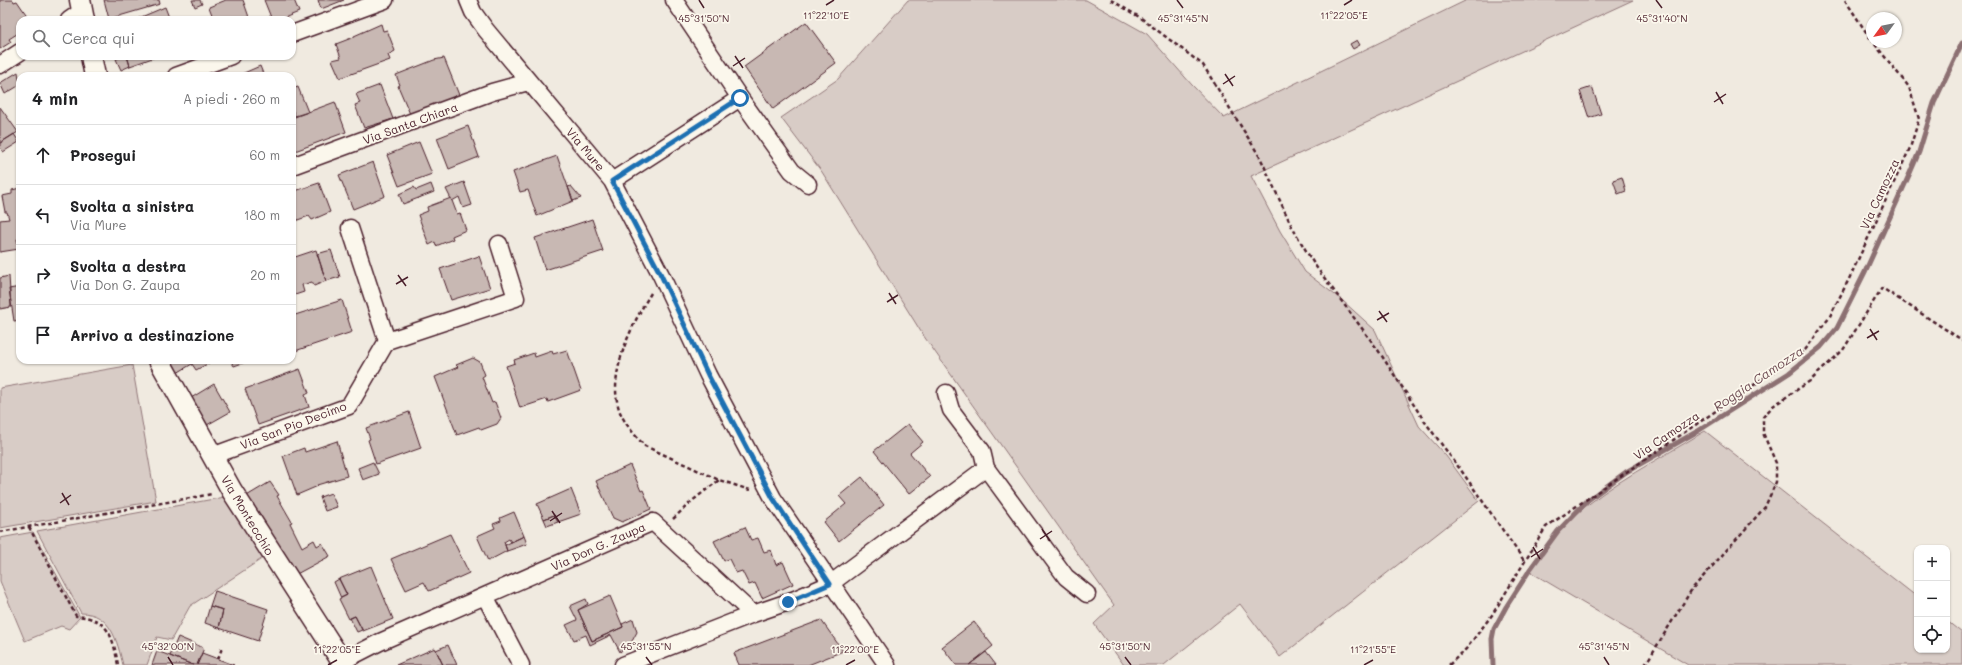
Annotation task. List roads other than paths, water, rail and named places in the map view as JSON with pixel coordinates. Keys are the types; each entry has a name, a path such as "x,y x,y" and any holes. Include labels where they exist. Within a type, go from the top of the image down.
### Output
{"street":[{"path":"296,33 385,0"},
{"name":"Via Mure","path":"468,0 473,12 486,30 612,181 661,275 708,375 773,498 830,584 887,665"},
{"path":"674,0 740,98 792,171 808,184"},
{"path":"0,65 16,55"},
{"path":"92,60 94,72"},
{"path":"187,72 220,60"},
{"name":"Via Santa Chiara","path":"296,165 492,92 528,82"},
{"path":"612,181 740,98"},
{"path":"350,228 387,341 516,298 499,244"},
{"name":"Via San Pio Decimo","path":"212,456 349,406 387,341"},
{"name":"Via Montecchio","path":"161,364 232,491 342,663"},
{"path":"946,393 951,410 982,452 986,468 1066,577 1087,594"},
{"path":"623,665 753,614 788,602 830,584 986,468"},
{"name":"Via Don G. Zaupa","path":"342,663 380,642 652,522 753,614"},
{"path":"485,596 521,665"}],"waterway":[{"name":"Roggia Camozza","path":"1493,665 1492,639 1494,629 1506,607 1531,568 1558,531 1588,500 1626,472 1698,431 1789,373 1821,347 1837,328 1865,272 1910,173 1919,152 1934,103 1962,43"}]}
